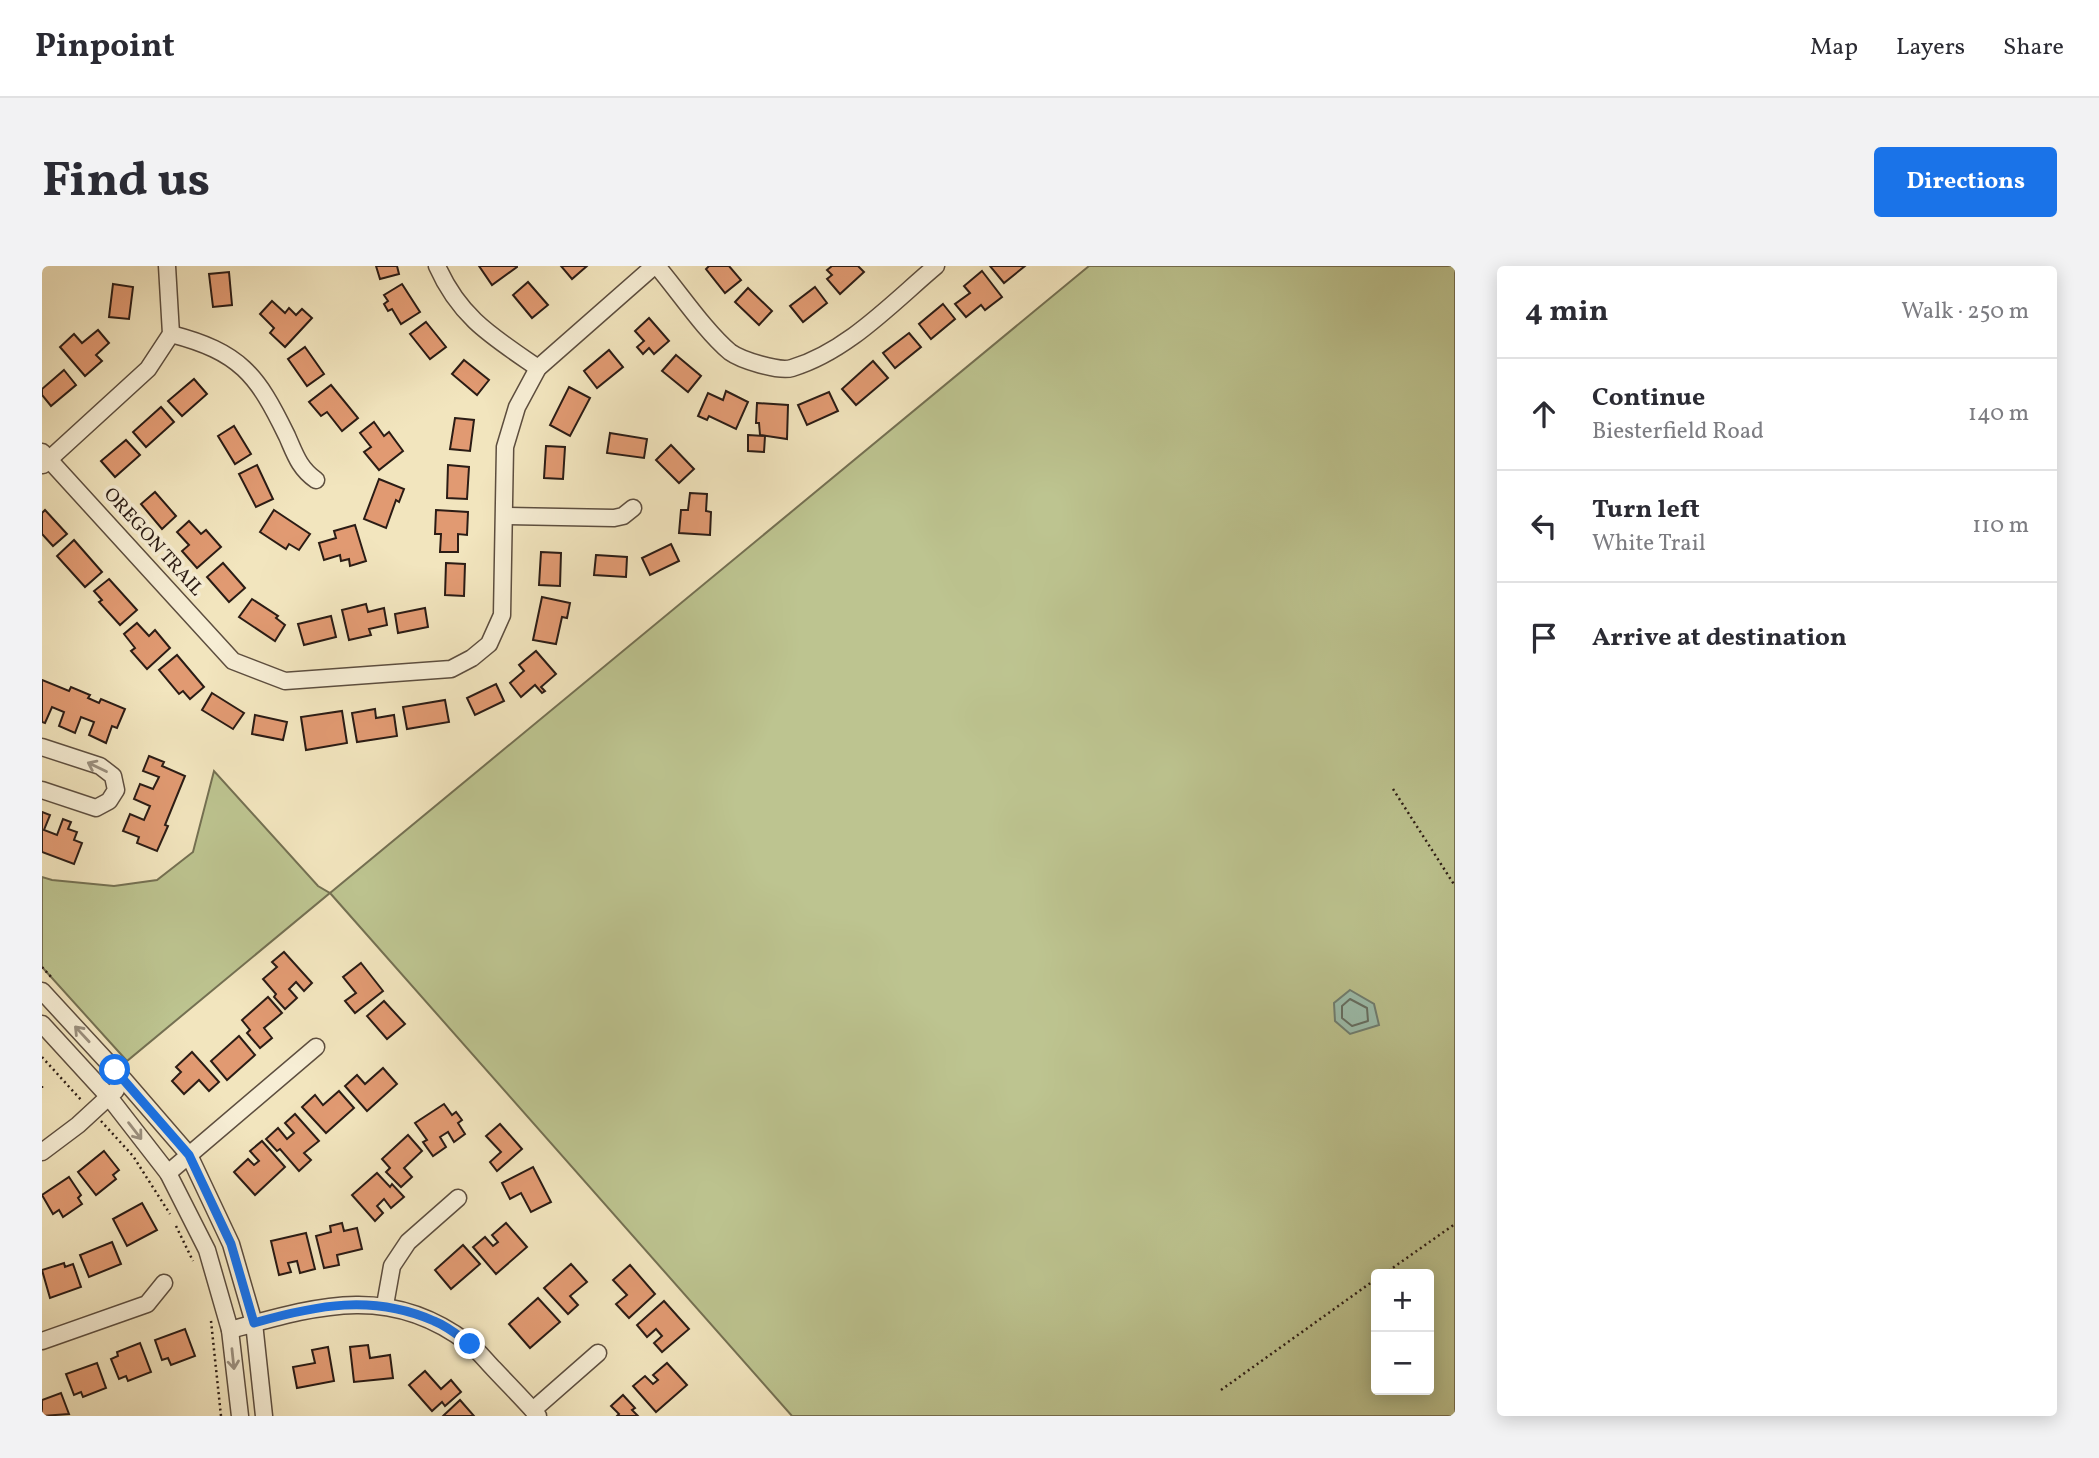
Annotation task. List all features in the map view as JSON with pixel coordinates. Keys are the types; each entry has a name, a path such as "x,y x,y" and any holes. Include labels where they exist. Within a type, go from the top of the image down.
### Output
{"street":[{"path":"44,459 148,369 171,334 167,266"},
{"path":"437,266 453,298 477,325 538,368"},
{"path":"633,508 623,516 614,518 505,516 505,447 517,407 538,368 655,266 732,353 757,363 789,369 819,356 853,336 936,266"},
{"path":"171,334 205,343 244,367 267,396 304,471 316,480"},
{"name":"OREGON TRAIL","path":"44,459 233,661 285,681 451,668 472,658 489,644 502,615 505,516"},
{"path":"42,747 100,766 113,776 116,790 109,801 96,808 42,790"},
{"path":"42,992 189,1155 231,1244 254,1323 264,1416"},
{"path":"42,1024 109,1097 168,1173 207,1250 230,1330 240,1416"},
{"path":"168,1173 316,1047"},
{"path":"42,1152 78,1125 125,1081"},
{"path":"385,1305 392,1266 408,1242 457,1198"},
{"path":"42,1341 147,1304 164,1283"},
{"path":"230,1330 345,1304 385,1305 435,1321 470,1344 535,1413 598,1353"}],"path":[{"path":"1393,789 1455,886"},
{"path":"42,1057 81,1099"},
{"path":"105,1126 133,1157 155,1188 196,1266"},
{"path":"1391,1269 1455,1224"},
{"path":"1220,1390 1371,1283"},
{"path":"208,1311 221,1416"}],"green space":[{"path":"1089,266 1455,266 1455,1416 792,1416 330,893"},
{"path":"214,771 318,886 330,893 127,1061 42,967 42,877 114,886 157,880 193,852"}],"water":[{"path":"1350,990 1374,1004 1379,1025 1350,1034 1335,1021 1334,1003"}],"building":[{"path":"376,266 397,266 399,274 380,279"},
{"path":"479,266 517,266 517,267 492,285"},
{"path":"561,266 587,266 572,279"},
{"path":"709,266 729,266 741,280 725,293 706,269"},
{"path":"832,266 858,266 864,272 840,294 827,279 832,275 827,270"},
{"path":"990,266 1025,266 1004,283"},
{"path":"982,271 1002,297 985,310 981,305 966,317 955,304 970,293 964,286"},
{"path":"229,272 232,305 213,307 209,274"},
{"path":"528,282 548,305 532,318 513,295"},
{"path":"113,284 133,287 129,319 109,317"},
{"path":"402,284 420,312 401,324 392,309 388,311 384,304 388,301 384,295"},
{"path":"815,287 827,303 803,322 790,306"},
{"path":"748,288 772,311 759,325 735,302"},
{"path":"272,301 285,313 289,308 296,315 302,309 312,318 285,347 270,333 274,328 260,314"},
{"path":"943,304 955,319 931,339 919,324"},
{"path":"649,318 669,341 654,354 649,348 643,354 637,347 644,341 635,331"},
{"path":"426,322 446,347 430,359 410,334"},
{"path":"98,330 109,343 96,355 102,361 85,376 60,347 74,334 82,343"},
{"path":"909,333 921,347 895,368 883,353"},
{"path":"305,347 324,374 307,386 288,359"},
{"path":"609,350 623,367 597,388 584,371"},
{"path":"676,355 701,376 688,392 662,371"},
{"path":"464,360 489,380 477,395 452,374"},
{"path":"873,361 888,378 856,405 842,389"},
{"path":"64,370 76,385 51,406 42,395 42,389"},
{"path":"194,379 207,394 182,416 168,401"},
{"path":"331,385 358,418 342,431 327,412 321,416 309,402"},
{"path":"569,387 590,398 570,436 550,425"},
{"path":"726,391 748,402 736,429 709,416 707,420 698,416 708,393 723,400"},
{"path":"829,392 838,411 807,425 798,405"},
{"path":"757,403 788,405 787,439 760,435 759,423 756,423"},
{"path":"161,407 174,422 146,447 133,432"},
{"path":"455,418 474,420 470,451 450,449"},
{"path":"374,422 384,436 389,432 403,451 379,470 364,452 371,447 360,433"},
{"path":"234,426 251,454 235,464 218,436"},
{"path":"610,433 647,439 644,458 607,453"},
{"path":"748,435 765,436 764,452 748,451"},
{"path":"126,440 140,455 115,477 101,461"},
{"path":"671,445 694,469 679,483 656,460"},
{"path":"546,446 565,447 563,479 544,478"},
{"path":"257,465 273,499 256,507 239,474"},
{"path":"448,465 469,467 467,499 447,498"},
{"path":"379,479 404,489 399,502 396,500 386,528 364,519"},
{"path":"155,492 176,516 162,529 141,504"},
{"path":"690,493 707,494 706,511 711,512 710,535 679,533 681,510 688,510"},
{"path":"45,510 67,534 53,546 42,534 42,513"},
{"path":"274,510 310,534 299,550 289,544 286,549 260,532"},
{"path":"436,510 468,512 467,535 458,534 458,552 440,552 441,534 435,534"},
{"path":"189,521 201,534 206,530 221,547 197,568 182,551 189,545 177,532"},
{"path":"355,525 366,561 350,566 349,559 341,561 340,555 324,560 319,543 336,538 334,531"},
{"path":"74,540 102,572 85,587 57,556"},
{"path":"671,544 679,561 650,575 642,558"},
{"path":"541,552 561,553 560,586 539,585"},
{"path":"596,555 627,557 626,577 594,575"},
{"path":"223,563 245,588 229,602 207,577"},
{"path":"446,563 465,564 464,596 445,595"},
{"path":"109,579 137,610 120,625 99,602 102,600 94,591"},
{"path":"542,597 570,603 567,618 562,617 556,644 533,640"},
{"path":"252,599 278,616 276,618 285,625 275,641 239,617"},
{"path":"366,604 368,612 384,608 387,625 369,629 371,635 349,640 342,610"},
{"path":"425,608 428,627 398,633 395,614"},
{"path":"331,616 336,637 304,645 298,624"},
{"path":"137,623 149,636 155,630 170,648 147,669 131,651 135,648 124,634"},
{"path":"536,651 556,674 541,687 545,691 542,693 535,685 521,697 510,683 524,671 519,665"},
{"path":"177,655 204,687 190,699 183,691 179,694 159,670"},
{"path":"42,680 69,691 71,687 90,695 88,698 99,703 101,699 125,709 117,728 112,726 106,743 89,735 94,722 81,717 75,733 59,726 64,712 52,707 45,723 42,722"},
{"path":"496,684 504,701 475,715 467,698"},
{"path":"212,693 244,713 233,729 202,710"},
{"path":"445,700 449,722 407,729 403,707"},
{"path":"375,709 376,718 394,715 397,736 357,742 352,713"},
{"path":"342,711 347,743 306,750 301,717"},
{"path":"255,715 287,722 283,740 252,734"},
{"path":"149,756 164,762 162,766 185,776 157,851 137,843 139,837 123,831 130,814 144,820 150,806 134,799 140,784 153,789 159,777 143,771"},
{"path":"42,812 50,815 44,830 57,835 63,819 71,822 68,829 77,832 74,840 82,843 74,864 42,852"},
{"path":"284,952 312,983 304,991 296,982 289,989 297,998 285,1009 263,979 277,967 272,962"},
{"path":"361,963 383,991 355,1013 345,1001 356,993 343,977"},
{"path":"268,997 282,1013 264,1028 272,1038 260,1048 247,1033 250,1030 242,1020"},
{"path":"384,1001 405,1024 387,1039 367,1016"},
{"path":"239,1036 255,1055 227,1080 211,1061"},
{"path":"192,1052 219,1082 209,1091 199,1080 184,1094 172,1081 181,1072 176,1067"},
{"path":"383,1068 397,1084 367,1111 345,1086 357,1075 365,1084"},
{"path":"339,1091 354,1108 326,1133 302,1107 315,1095 323,1105"},
{"path":"444,1104 452,1115 456,1112 462,1120 458,1123 465,1134 454,1142 448,1132 440,1137 446,1147 433,1156 423,1142 427,1140 415,1123"},
{"path":"295,1114 319,1141 304,1153 311,1160 299,1171 280,1149 277,1151 266,1139 278,1128 287,1139 294,1133 285,1123"},
{"path":"500,1124 522,1149 497,1171 490,1162 501,1152 486,1136"},
{"path":"408,1135 422,1151 404,1168 412,1177 401,1187 386,1172 390,1168 382,1159"},
{"path":"262,1141 285,1167 255,1195 234,1172 248,1159 254,1165 259,1161 250,1151"},
{"path":"104,1151 119,1170 113,1175 116,1179 96,1195 78,1172"},
{"path":"533,1167 551,1202 531,1212 521,1193 510,1199 502,1183"},
{"path":"377,1173 404,1197 391,1208 384,1199 377,1206 383,1213 375,1221 352,1195"},
{"path":"69,1177 81,1195 78,1198 82,1204 63,1217 59,1210 53,1214 42,1195"},
{"path":"142,1203 157,1230 127,1246 113,1219"},
{"path":"342,1223 344,1231 357,1228 362,1249 337,1255 339,1265 324,1268 316,1236 331,1232 330,1226"},
{"path":"506,1223 527,1247 496,1274 473,1247 485,1237 493,1246 498,1242 492,1235"},
{"path":"306,1233 315,1269 300,1273 297,1261 288,1263 291,1272 279,1275 271,1241"},
{"path":"112,1242 121,1264 89,1277 80,1255"},
{"path":"463,1245 480,1264 451,1289 435,1270"},
{"path":"64,1263 65,1267 73,1264 81,1287 50,1298 42,1270"},
{"path":"571,1264 587,1282 570,1296 578,1305 568,1314 544,1288"},
{"path":"630,1265 655,1294 629,1318 616,1304 627,1295 613,1280"},
{"path":"538,1298 560,1322 530,1348 509,1324"},
{"path":"664,1301 689,1329 662,1352 654,1343 662,1336 656,1329 647,1337 637,1325"},
{"path":"185,1329 195,1356 171,1365 168,1358 162,1360 155,1340"},
{"path":"140,1343 151,1372 128,1381 126,1376 119,1379 111,1359 118,1356 117,1352"},
{"path":"368,1345 370,1358 390,1355 393,1378 354,1382 350,1347"},
{"path":"328,1347 334,1381 297,1388 293,1367 315,1363 312,1350"},
{"path":"97,1363 106,1388 83,1397 81,1392 74,1395 66,1374"},
{"path":"667,1363 687,1385 656,1412 633,1386 645,1376 653,1384 658,1380 653,1375"},
{"path":"425,1371 441,1389 451,1380 461,1392 445,1406 442,1402 432,1411 409,1385"},
{"path":"61,1393 69,1414 42,1416 42,1400"},
{"path":"623,1395 635,1408 632,1410 638,1416 617,1416 619,1414 611,1406"},
{"path":"460,1400 474,1416 443,1416"}],"route":[{"path":"115,1070 189,1155 231,1244 254,1323 345,1304 385,1305 435,1321 470,1344"}]}
